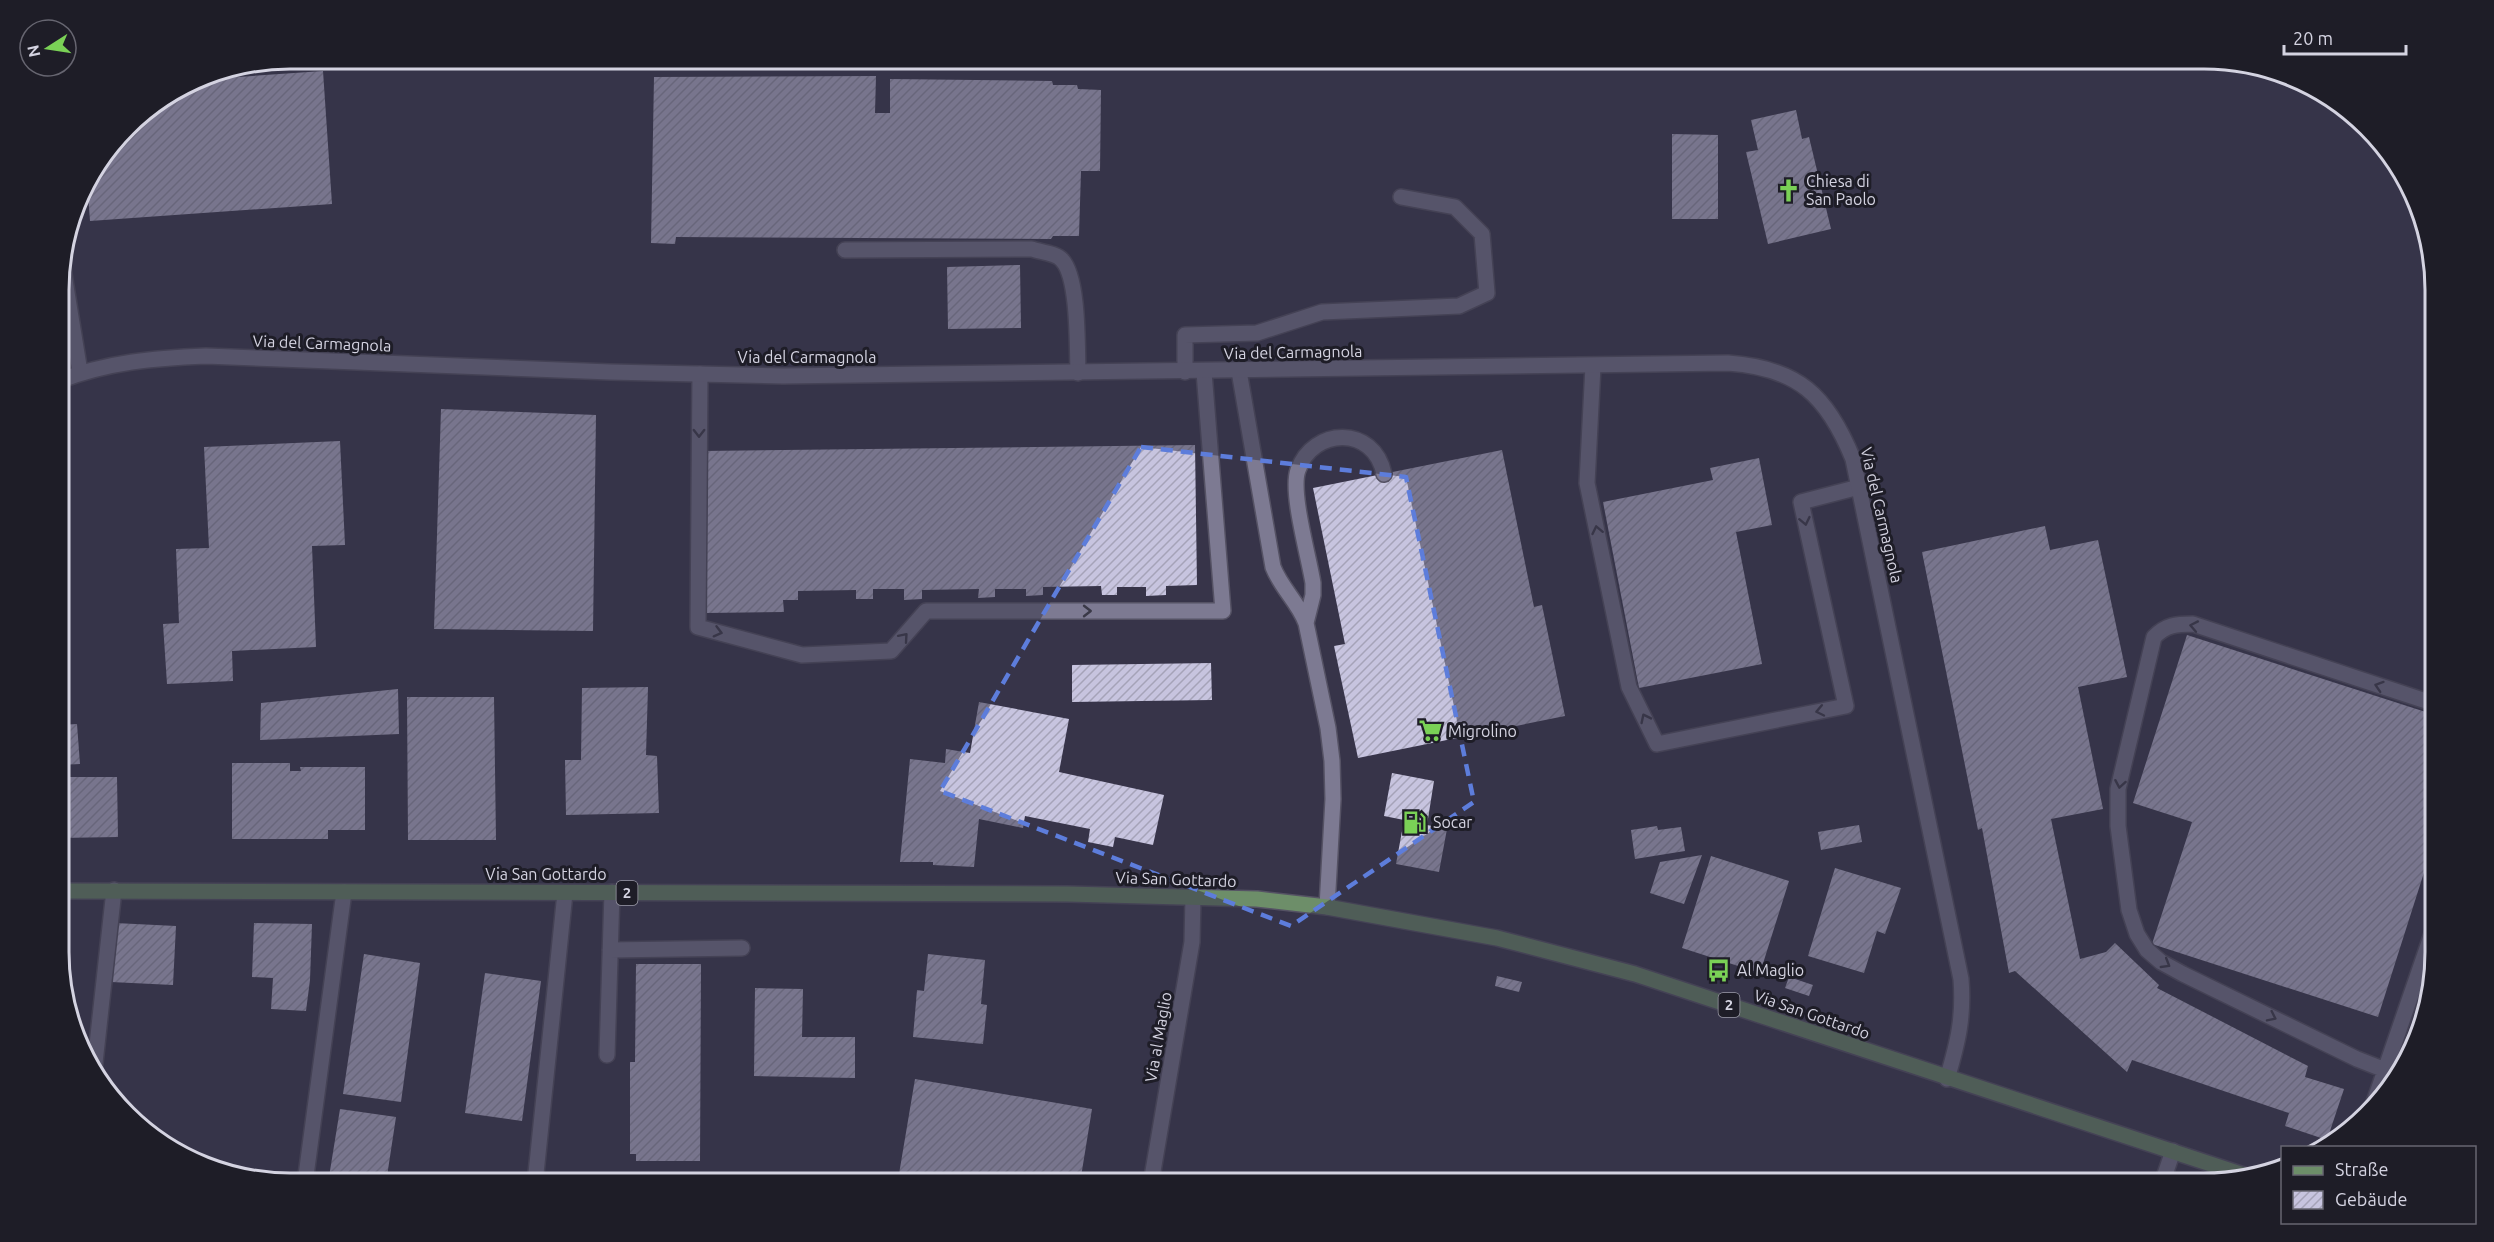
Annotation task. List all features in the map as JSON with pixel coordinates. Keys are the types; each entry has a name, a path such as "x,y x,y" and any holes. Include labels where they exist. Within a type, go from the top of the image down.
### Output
{"main road":[{"name":"Via San Gottardo","path":"69,891 1068,894 1257,899 1327,907 1444,927 1561,954 1702,995 2232,1171"}],"street":[{"path":"1185,372 1185,335 1257,333 1322,312 1459,306 1487,293 1482,234 1455,207 1401,197"},
{"path":"845,250 1032,249 1060,258 1070,272 1076,317 1078,373"},
{"path":"69,305 80,372"},
{"name":"Via del Carmagnola","path":"69,377 80,372 140,360 206,357 783,376 1728,363 1773,370 1813,393 1829,410 1842,432 1853,459 1961,979 1963,1008 1961,1024 1947,1078"},
{"path":"1593,366 1587,483 1629,687 1657,744 1846,706 1801,502 1859,487"},
{"path":"1239,371 1273,567 1279,582 1301,611 1306,623 1328,729 1333,800 1327,907"},
{"path":"700,374 698,627 802,655 891,651 926,611 1223,611 1204,372"},
{"path":"1306,623 1313,595 1313,583 1296,488 1298,471 1304,457 1324,441 1348,438 1362,441 1373,447 1384,474"},
{"path":"2385,1070 2357,1059 2183,974 2161,962 2147,950 2137,934 2129,910 2119,835 2118,789 2154,637 2163,628 2176,624 2193,624 2425,701"},
{"path":"96,1057 114,890"},
{"path":"306,1173 344,892"},
{"path":"536,1173 565,892"},
{"path":"607,1055 612,892"},
{"name":"Via al Maglio","path":"1153,1173 1192,942 1193,897"},
{"path":"610,950 742,948"},
{"path":"2379,1087 2425,967"},
{"path":"2165,1173 2173,1151"}],"highlighted area":[{"path":"1141,447 1406,477 1474,802 1291,926 940,791"}],"building":[{"path":"323,71 332,204 90,221 88,200 106,167 124,144 167,106 205,86 231,77"},
{"path":"876,76 875,113 890,113 890,79 1052,81 1053,85 1077,85 1078,89 1101,90 1100,171 1081,171 1079,236 1053,236 1051,239 676,237 675,244 651,243 654,77"},
{"name":"Chiesa di San Paolo","path":"1796,110 1802,139 1809,137 1831,229 1768,244 1746,152 1758,150 1751,120"},
{"path":"1672,134 1718,135 1718,219 1672,219"},
{"path":"1020,265 1021,328 948,329 947,267"},
{"path":"441,409 596,415 593,631 434,629"},
{"path":"340,441 345,545 312,546 316,647 232,651 233,681 167,684 163,624 179,623 176,549 209,548 204,447"},
{"path":"1195,445 1197,585 1166,586 1166,595 1146,596 1146,587 1117,587 1117,595 1102,595 1101,586 1043,587 1043,595 1026,596 1026,589 995,589 995,597 978,598 979,589 922,590 922,599 904,600 904,589 873,589 873,599 856,599 856,590 798,591 798,600 783,600 784,612 705,613 702,451"},
{"path":"1502,450 1534,607 1542,605 1565,716 1358,758 1334,646 1345,644 1313,488"},
{"path":"1759,458 1772,525 1736,532 1762,664 1639,688 1603,502 1713,480 1710,468"},
{"path":"2045,526 2050,550 2098,540 2127,677 2078,687 2103,809 2051,819 2080,959 2106,952 2115,943 2159,985 2157,988 2308,1066 2305,1077 2344,1089 2327,1136 2323,1139 2285,1126 2289,1113 2132,1060 2127,1072 2015,971 2009,973 1982,828 1978,830 1922,552"},
{"path":"2187,635 2425,712 2425,869 2378,1017 2152,944 2192,822 2133,803"},
{"path":"1211,663 1212,700 1072,702 1072,665"},
{"path":"648,687 646,755 657,756 659,813 566,815 565,760 581,760 582,688"},
{"path":"398,689 399,734 260,740 261,703"},
{"path":"407,697 494,697 496,840 408,840"},
{"path":"979,702 1069,719 1059,772 1164,795 1153,845 1115,837 1113,847 1088,842 1090,829 1025,816 1023,828 979,819 974,867 933,865 933,862 900,862 910,759 945,763 946,749 970,753"},
{"path":"69,724 77,724 80,764 69,765"},
{"path":"232,763 290,763 290,771 301,771 300,767 365,767 365,830 328,830 328,839 232,839"},
{"name":"Socar","path":"1392,773 1434,781 1427,825 1447,829 1439,872 1396,864 1404,820 1384,816"},
{"path":"69,777 117,777 118,837 69,838"},
{"path":"1859,825 1862,842 1821,850 1818,832"},
{"path":"1657,826 1658,830 1681,827 1685,851 1635,859 1631,830"},
{"path":"1702,855 1684,904 1650,893 1660,862"},
{"path":"1711,856 1789,881 1760,973 1682,948"},
{"path":"1835,868 1901,888 1885,934 1877,931 1864,973 1808,956"},
{"path":"115,923 176,926 173,985 111,982"},
{"path":"254,923 312,924 310,980 306,1011 271,1009 273,978 252,977"},
{"path":"364,954 420,963 401,1102 343,1094"},
{"path":"928,954 985,960 981,1004 987,1005 983,1044 913,1037 917,990 924,991"},
{"path":"636,964 701,964 700,1161 636,1161 636,1154 630,1154 630,1062 635,1062"},
{"path":"485,973 541,981 522,1121 465,1113"},
{"path":"1497,976 1522,982 1519,992 1495,986"},
{"path":"1789,977 1813,985 1809,996 1785,988"},
{"path":"755,988 803,989 802,1037 855,1037 855,1078 754,1076"},
{"path":"915,1079 1092,1109 1082,1173 899,1173"},
{"path":"340,1109 396,1117 388,1173 330,1173"}],"place":[{"name":"Chiesa di San Paolo","path":"1788,190"},
{"name":"Migrolino","path":"1430,731"},
{"name":"Socar","path":"1415,822"},
{"name":"Al Maglio","path":"1719,970"}]}
